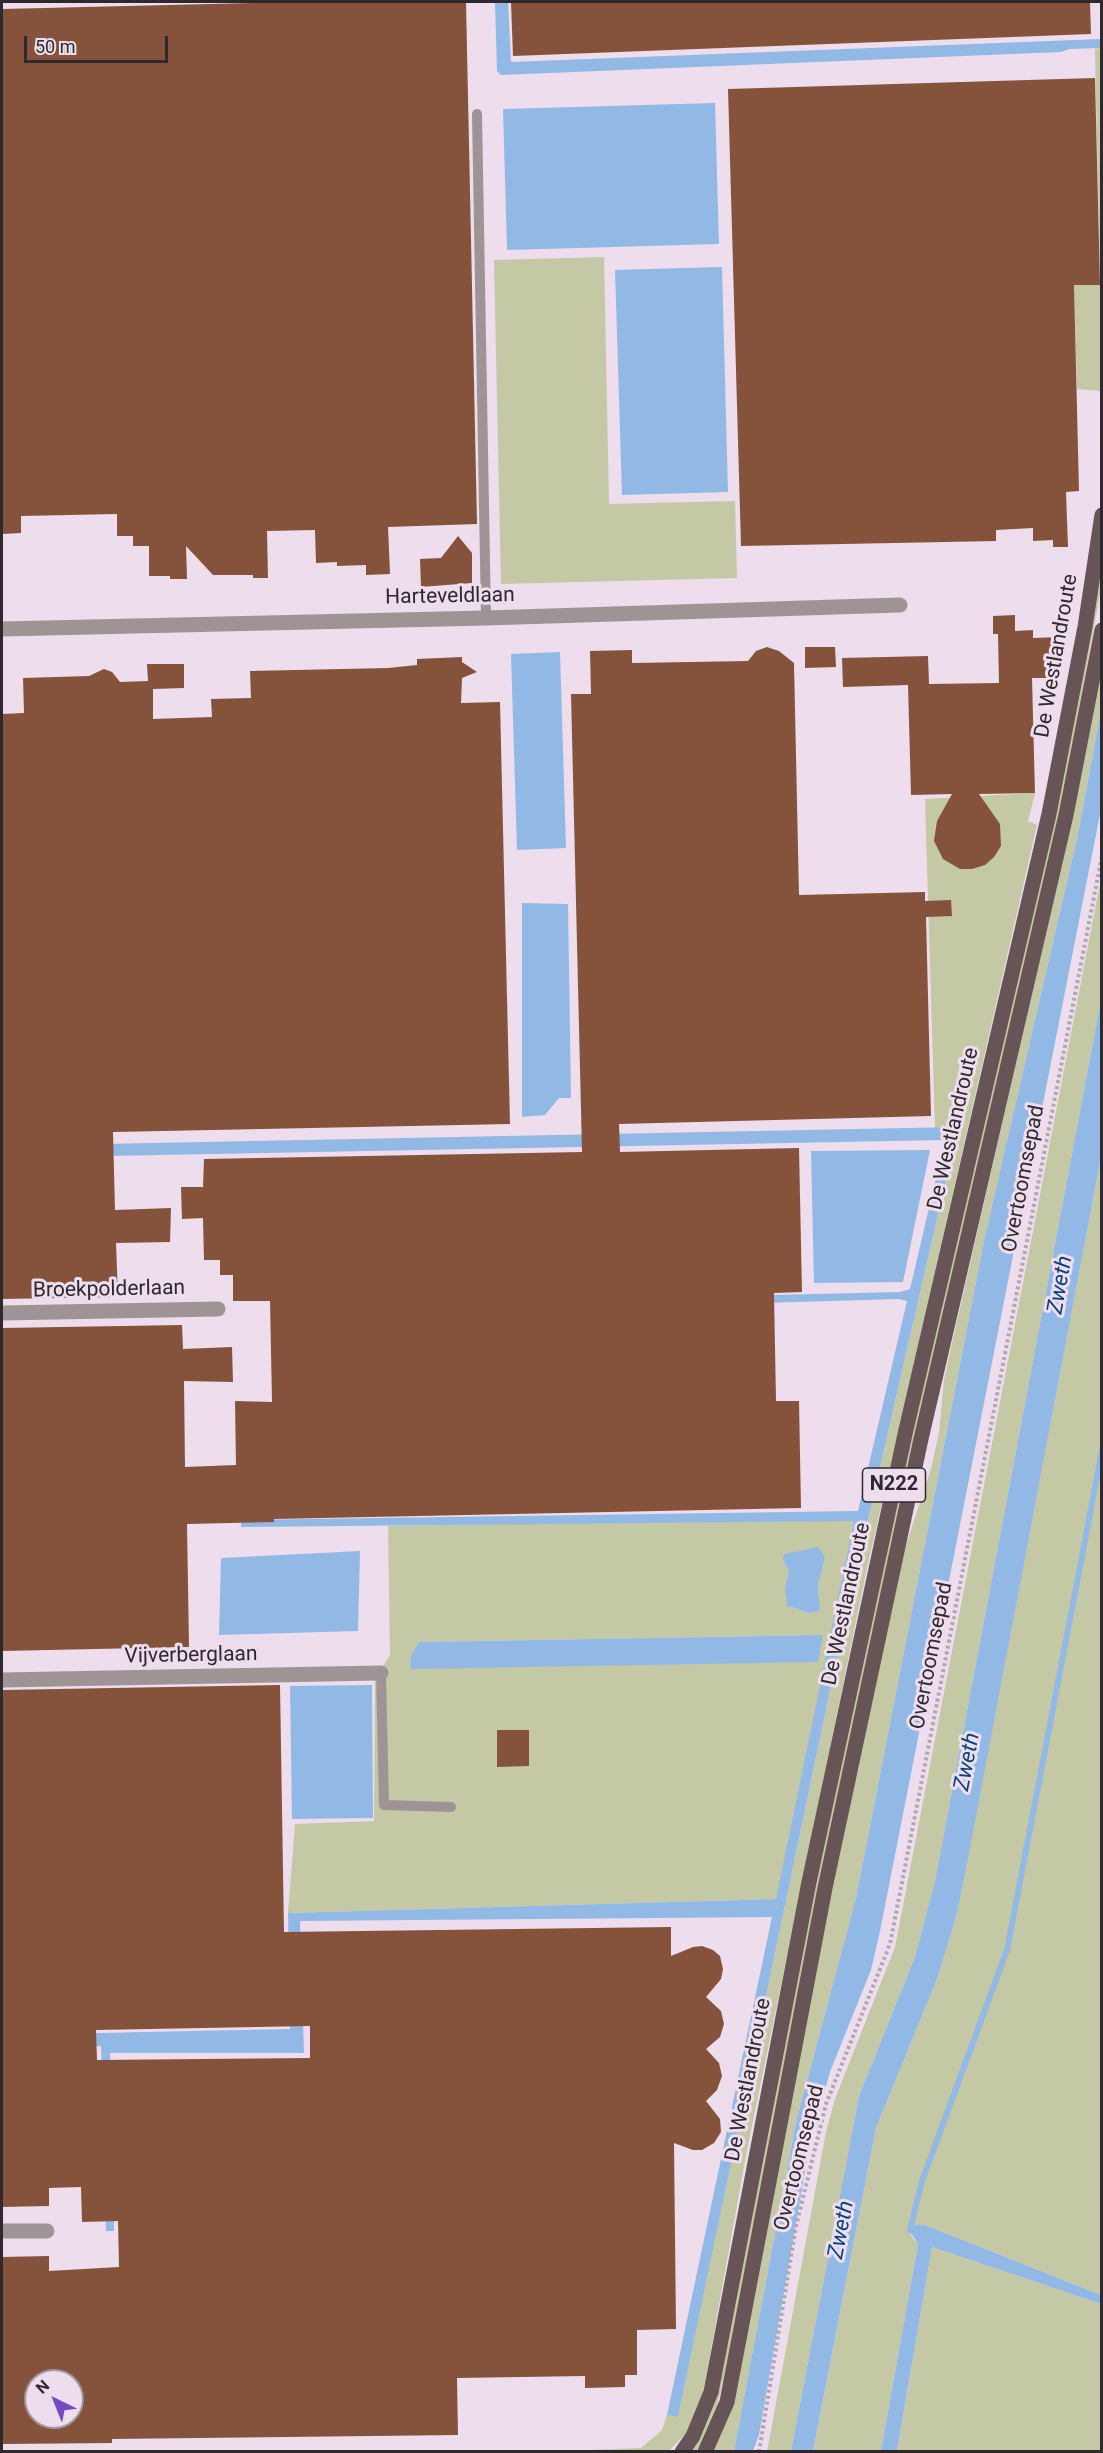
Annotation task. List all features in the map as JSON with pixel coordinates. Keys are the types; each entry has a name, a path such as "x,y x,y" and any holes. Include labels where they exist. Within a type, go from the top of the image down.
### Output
{"main road":[{"name":"De Westlandroute","path":"682,2451 693,2436 711,2392 811,1871 905,1434 1054,791 1085,627 1101,515"},
{"name":"De Westlandroute","path":"705,2451 727,2402 828,1876 921,1438 1064,826 1101,630"}],"street":[{"name":"Harteveldlaan","path":"2,629 486,618 900,605"},
{"name":"Broekpolderlaan","path":"2,1313 218,1309"},
{"name":"Vijverberglaan","path":"2,1680 381,1673"},
{"path":"2,2231 47,2231"}],"lane":[{"path":"477,114 486,618"},
{"path":"381,1673 384,1805 451,1807"}],"path":[{"name":"Overtoomsepad","path":"759,2451 796,2226 826,2104 890,1944 1101,856"}],"green space":[{"path":"1101,48 1101,391 1077,389 1074,285 1100,284 1095,49"},
{"path":"604,257 609,504 735,501 737,578 501,584 494,260"},
{"path":"1101,551 1101,588 1060,814 820,1885 728,2361 715,2414 708,2432 697,2451 690,2452 701,2431 814,1884"},
{"path":"1101,665 1101,711 1078,834 985,1236 856,1898 796,2122 734,2451 712,2452 903,1554 931,1469 939,1433 944,1380 1073,814"},
{"path":"1035,793 1028,821 1037,825 867,1568 747,2150 700,2410 689,2430 669,2451 542,2452 641,2448 662,2430 667,2415 678,2416 840,1642 958,1127 935,1128 925,799"},
{"path":"1101,878 1101,1000 935,1881 915,1957 859,2096 791,2451 767,2452 826,2132 835,2099 895,1947"},
{"path":"1101,1157 1101,2295 925,2225 910,2229 912,2237 918,2244 881,2451 813,2452 876,2128 937,1979 956,1917"},
{"path":"774,1519 854,1521 804,1787 776,1899 288,1913 295,1824 374,1821 375,1679 390,1655 388,1526","holes":["825,1557 818,1586 819,1605 808,1613 793,1607 785,1587 789,1571","823,1635 410,1669 411,1655 419,1642"]},
{"path":"932,2247 1101,2304 1101,2451 897,2452"}],"water":[{"path":"495,2 508,2 511,62 1101,39 1101,48 1069,49 1061,52 501,75 497,71"},
{"path":"715,103 719,244 507,250 503,109"},
{"path":"722,267 728,492 622,495 615,270"},
{"path":"560,652 566,848 517,850 511,654"},
{"path":"1101,711 1101,809 880,1931 871,1970 830,2072 810,2143 759,2435 753,2451 734,2451 796,2122 856,1898 985,1236 1078,834"},
{"path":"522,903 568,904 571,1098 559,1098 545,1115 522,1117"},
{"name":"Zweth","path":"1101,1000 1101,1157 956,1917 937,1979 876,2128 813,2451 791,2451 859,2096 915,1957 935,1881"},
{"path":"958,1127 840,1642 678,2417 667,2415 772,1917 300,1921 304,2053 110,2053 114,2231 106,2231 101,2046 2,2048 2,2035 290,2029 288,1913 776,1899 854,1521 241,1527 241,1520 858,1511 907,1301 899,1299 313,1316 311,1306 900,1292 910,1289 945,1140 2,1158 2,1146"},
{"path":"930,1150 903,1282 814,1283 811,1151"},
{"path":"818,1547 825,1557 818,1586 820,1611 808,1613 787,1607 785,1587 789,1571 782,1557 785,1554"},
{"path":"360,1551 358,1631 219,1635 221,1558"},
{"path":"823,1635 818,1662 410,1669 411,1655 419,1642"},
{"path":"372,1685 373,1818 292,1819 290,1686"},
{"path":"913,2225 925,2225 1101,2295 1101,2304 932,2247 897,2451 881,2451 918,2244 911,2233"}],"building":[{"path":"293,2 466,2 477,524 388,527 390,574 366,575 366,565 337,566 337,562 316,563 315,530 267,531 268,578 253,578 253,575 213,575 186,546 187,579 149,576 149,546 133,546 133,536 117,536 117,514 21,516 21,533 2,534 2,9"},
{"path":"511,2 1090,2 1091,34 513,56"},
{"path":"1095,78 1100,285 1074,285 1079,491 1066,492 1068,547 1053,547 1053,540 1033,541 1033,528 996,530 996,541 741,546 728,89"},
{"path":"458,536 472,553 472,583 421,587 420,559 441,558"},
{"path":"1015,615 1015,631 1033,630 1033,638 1061,637 1061,652 1056,652 1056,678 1032,678 1035,793 979,794 1000,824 1001,846 985,865 972,869 960,869 943,859 934,841 937,821 952,794 911,795 908,685 843,687 842,658 928,656 929,684 999,683 998,634 993,634 993,616"},
{"path":"767,647 779,651 794,663 799,895 925,892 925,901 951,900 952,916 926,917 931,1116 619,1124 620,1152 799,1148 802,1292 774,1293 776,1401 799,1401 801,1508 274,1519 274,1522 187,1524 189,1647 2,1651 2,1328 182,1325 183,1349 232,1347 233,1382 184,1381 185,1467 236,1465 235,1401 272,1402 270,1301 233,1301 233,1275 220,1275 220,1260 204,1260 203,1218 182,1219 181,1187 203,1187 204,1159 582,1152 571,694 591,694 590,651 632,650 632,663 748,661 756,651"},
{"path":"805,647 835,647 836,667 805,668"},
{"path":"462,657 462,662 477,672 462,678 461,703 500,702 510,1124 113,1132 115,1210 171,1208 170,1242 116,1243 118,1297 2,1299 2,714 24,713 23,678 89,676 104,669 112,672 120,682 148,681 147,664 184,664 184,688 153,689 153,719 212,717 211,699 251,698 250,671 388,668 417,665 417,659"},
{"path":"280,1685 284,1932 671,1927 671,1956 693,1947 702,1946 713,1950 720,1956 723,1969 721,1979 706,1997 721,2011 724,2024 720,2037 706,2049 719,2063 722,2076 717,2090 706,2101 720,2119 721,2132 714,2143 702,2150 693,2150 674,2143 676,2329 637,2330 637,2375 625,2375 625,2387 585,2388 585,2376 457,2378 458,2435 112,2439 112,2443 2,2444 2,2257 49,2256 49,2271 119,2267 118,2221 82,2222 81,2187 49,2188 49,2206 2,2207 2,1690","holes":["310,2026 310,2058 97,2060 96,2030"]},
{"path":"497,1730 529,1730 529,1766 497,1767"}],"waterway":[{"path":"910,2230 922,2181 1007,1950 1102,1451"}]}
